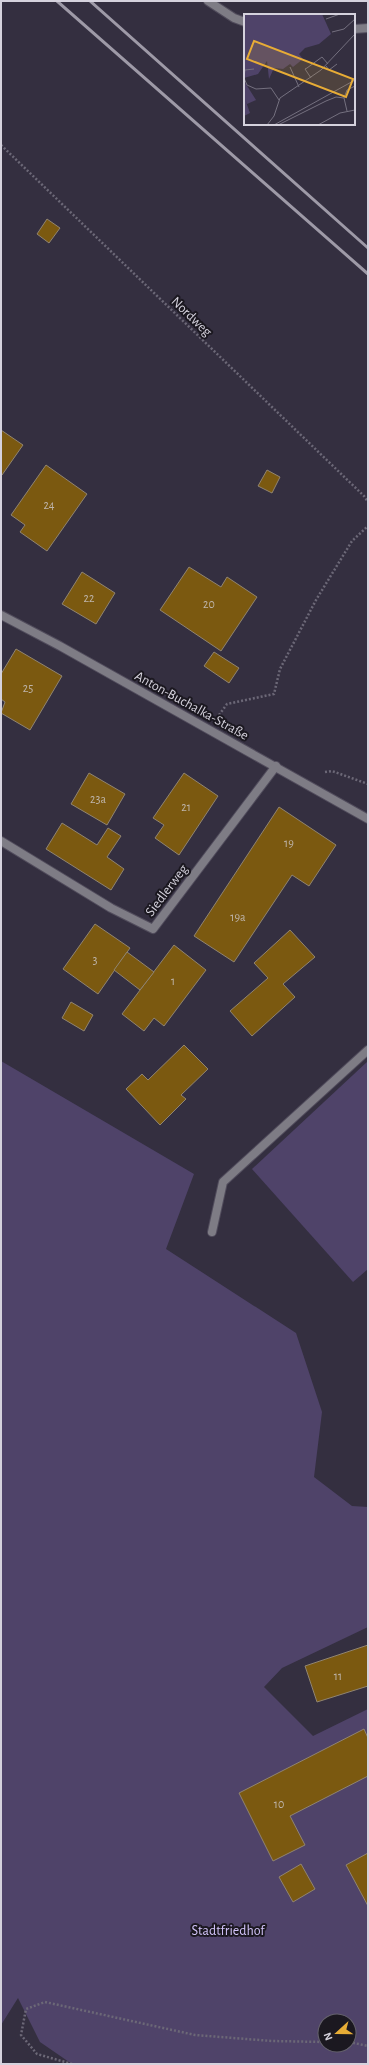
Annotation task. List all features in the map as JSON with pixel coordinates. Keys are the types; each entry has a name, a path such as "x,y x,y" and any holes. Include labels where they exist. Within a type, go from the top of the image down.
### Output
{"street":[{"path":"208,1 234,18 244,22"},
{"path":"355,29 368,28"},
{"name":"Anton-Buchalka-Straße","path":"1,616 60,646 368,819"},
{"name":"Siedlerweg","path":"1,842 111,908 153,929 276,766"},
{"path":"212,1232 223,1182 368,1050"}],"path":[{"name":"Nordweg","path":"1,145 353,485 368,502"},
{"path":"208,729 227,704 274,694 280,669 316,600 352,541 368,526"},
{"path":"312,787 321,773 332,771 368,784"},
{"path":"72,2064 37,2054 25,2040 21,2035 26,2009 44,2002 195,2035 272,2041 317,2042"},
{"path":"357,2044 368,2046"}],"green space":[{"name":"Stadtfriedhof","path":"1,1061 194,1174 166,1249 296,1333 322,1412 314,1477 352,1506 368,1507 368,1627 282,1668 264,1687 313,1736 368,1709 368,2064 72,2064 40,2042 18,1998 1,2025"},
{"path":"368,1061 368,1269 353,1282 252,1169"}],"building":[{"path":"47,219 60,228 49,243 37,234"},
{"path":"1,430 23,445 2,475 1,475"},
{"path":"46,465 87,494 47,551 20,532 25,525 11,515"},
{"path":"267,470 280,477 272,493 258,486"},
{"path":"189,567 221,587 227,577 257,597 221,651 160,610"},
{"path":"82,572 115,593 96,624 62,604"},
{"path":"16,649 62,676 30,730 1,713 5,702 1,699 1,674"},
{"path":"214,652 239,668 229,683 204,666"},
{"path":"89,773 125,794 107,825 71,804"},
{"path":"184,773 218,796 179,855 155,838 164,825 153,818"},
{"path":"279,807 336,845 309,886 292,875 234,962 194,936"},
{"path":"62,823 97,845 108,828 121,836 107,857 124,869 111,890 46,849"},
{"path":"95,924 130,948 98,994 63,969"},
{"path":"290,930 315,957 283,984 295,997 252,1036 230,1011 268,978 254,963"},
{"path":"174,945 206,970 164,1026 154,1018 144,1031 122,1014"},
{"path":"127,952 154,972 140,990 114,970"},
{"path":"71,1002 93,1015 84,1031 62,1018"},
{"path":"184,1045 208,1069 181,1095 186,1099 160,1125 126,1089 142,1074 148,1080"},
{"path":"368,1645 368,1686 317,1702 305,1666"},
{"path":"364,1729 368,1738 368,1776 290,1816 305,1845 273,1861 239,1793"},
{"path":"368,1853 368,1906 346,1865"},
{"path":"301,1864 315,1889 293,1902 279,1877"}],"railway":[{"path":"57,1 368,274"},
{"path":"90,1 368,248"}]}
